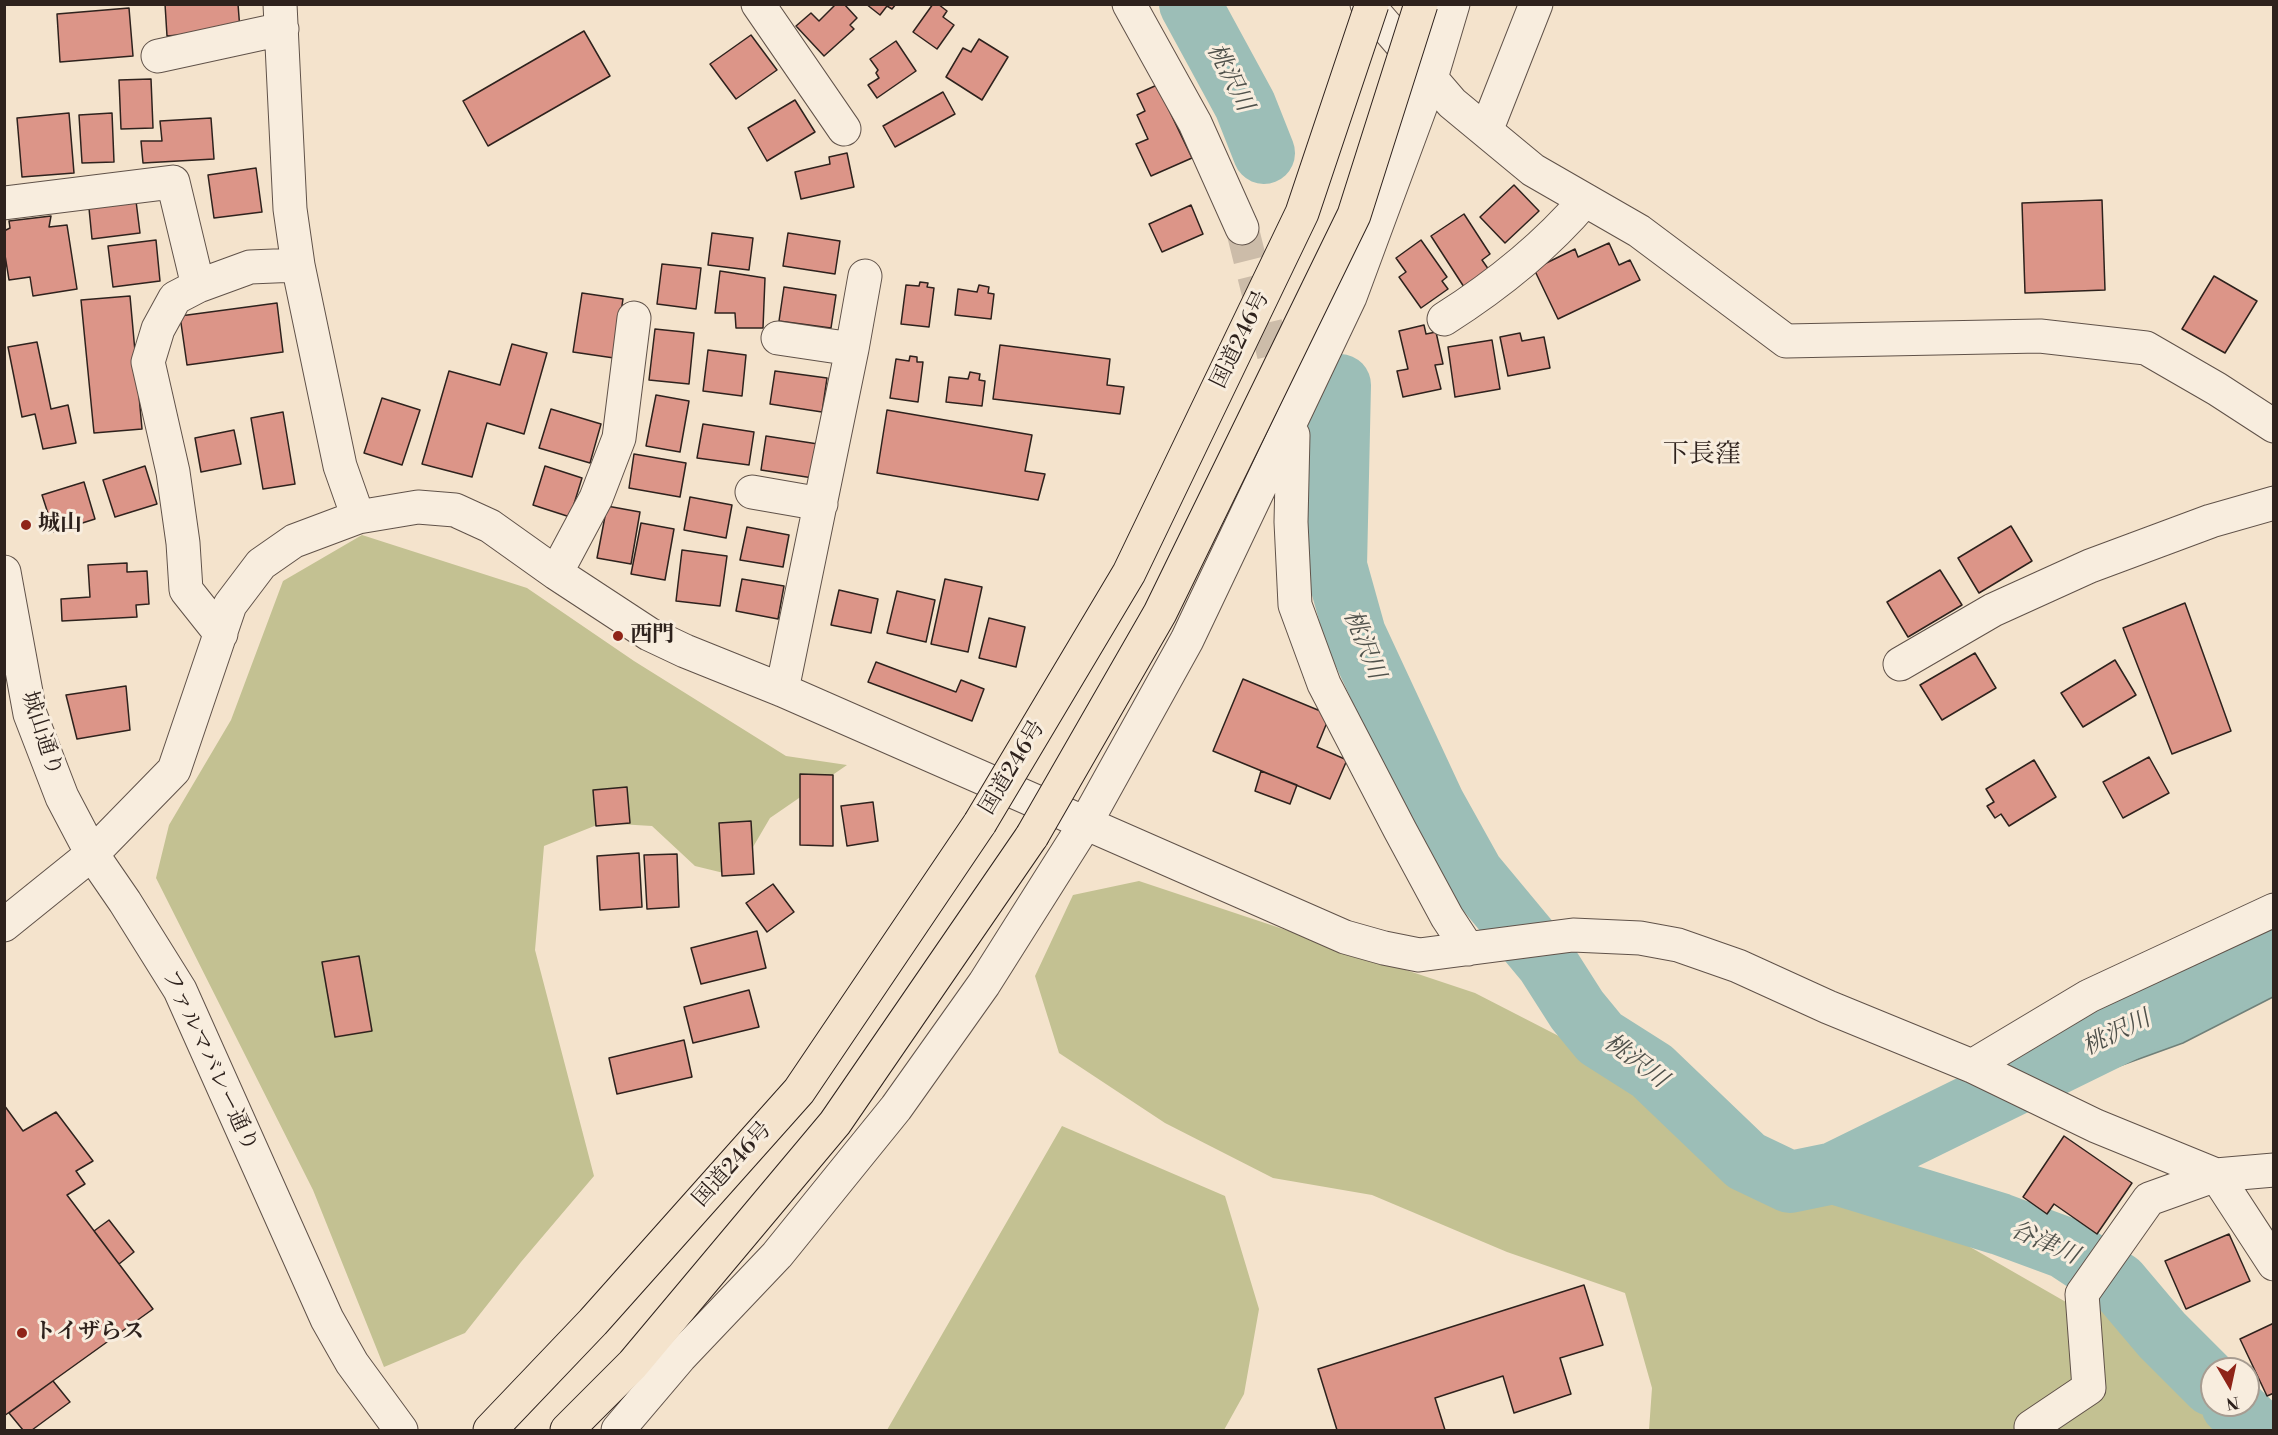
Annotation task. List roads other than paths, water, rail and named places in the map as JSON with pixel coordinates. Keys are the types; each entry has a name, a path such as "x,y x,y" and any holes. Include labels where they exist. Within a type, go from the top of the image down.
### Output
{"highway":[{"name":"国道246号","path":"490,1431 593,1322 799,1091 980,824 1129,573 1302,213 1372,4"},
{"name":"国道246号","path":"567,1431 633,1364 835,1123 1032,836 1160,613 1354,215 1421,4"}],"street":[{"path":"758,4 844,129"},
{"path":"1129,4 1195,123 1242,228"},
{"path":"1367,4 1452,103 1533,170 1639,231 1786,341 2040,336 2146,348 2217,389 2274,426"},
{"path":"618,1431 680,1357 777,1255 896,1108 984,984 1085,824 1187,640 1350,297 1431,78 1453,4"},
{"path":"1486,131 1536,4"},
{"path":"158,56 281,17 290,209 298,265 340,466 358,517"},
{"path":"4,203 173,182 198,286"},
{"path":"1444,319 1498,283 1569,219 1585,200"},
{"path":"220,634 186,590 183,543 173,471 148,362 158,329 175,298 198,286 250,267 298,265"},
{"path":"782,690 865,276"},
{"path":"556,573 596,498 619,438 634,318"},
{"path":"778,338 852,349"},
{"path":"1293,435 1292,522 1295,605 1329,694 1400,830 1476,948"},
{"path":"752,492 821,504"},
{"path":"1900,664 1993,610 2090,566 2211,521 2274,503"},
{"path":"4,925 92,854 174,770 230,605 261,564 294,541 358,517 418,507 455,510 490,526 649,634 1345,937 1419,955 1573,935 1640,938 1678,945 1738,966 1828,1007 1972,1066 2097,1126 2216,1175 2274,1264"},
{"name":"城山通り","path":"4,572 30,714 62,797 92,854"},
{"name":"ファルマバレー通り","path":"92,854 180,990 327,1319 352,1363 401,1431"},
{"path":"1972,1066 2089,996 2274,910"},
{"path":"2031,1427 2089,1388 2082,1294 2149,1199 2216,1175 2274,1170"}],"water":[{"path":"2273,983 2273,997 2183,1043 2067,1085 2059,1079 2160,1041"}],"waterway":[{"name":"桃沢川","path":"1190,4 1245,105 1264,153"},
{"name":"桃沢川","path":"1340,385 1336,566 1355,634 1434,804 1473,874 1547,963 1577,1010 1600,1038 1652,1071 1746,1161 1790,1182 1834,1173 2274,957"},
{"name":"谷津川","path":"1834,1173 2000,1224 2065,1248 2118,1283 2162,1335 2200,1373"},
{"name":"谷津川","path":"2244,1417 2258,1430"}],"tunnel":[{"path":"1242,228 1282,389"}],"place":[{"name":"城山","path":"26,525"},
{"name":"西門","path":"618,636"},
{"name":"トイザらス","path":"22,1333"}],"district":[{"name":"下長窪","path":"1702,456"}]}
